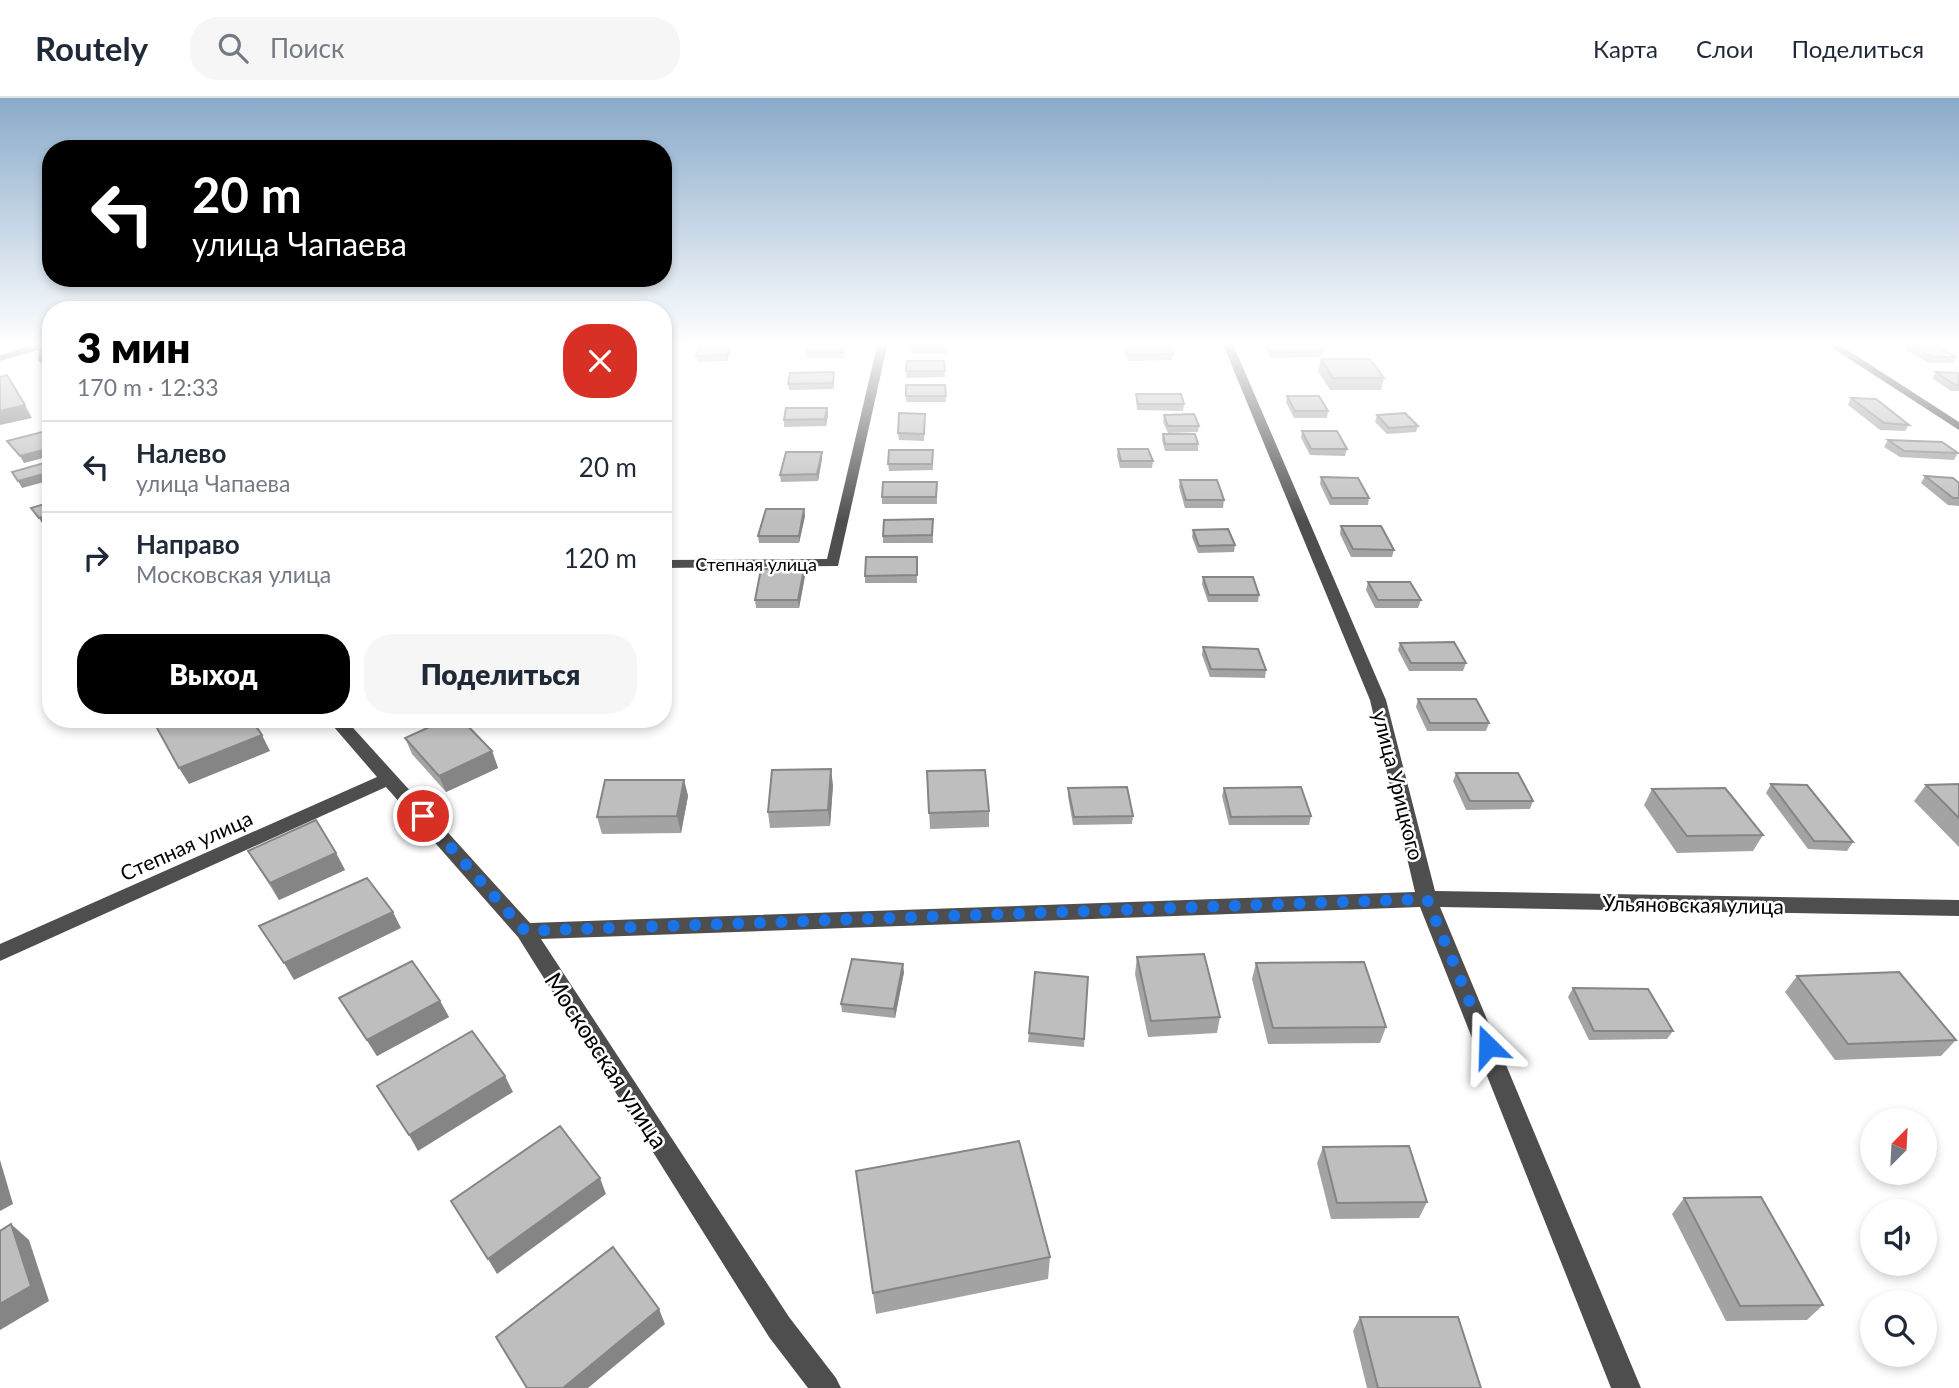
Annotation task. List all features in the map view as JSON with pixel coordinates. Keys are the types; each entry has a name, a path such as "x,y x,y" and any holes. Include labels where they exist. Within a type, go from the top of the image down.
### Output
{"street":[{"name":"Степная улица","path":"672,564 833,563 869,402"},
{"name":"улица Урицкого","path":"1252,402 1378,700 1427,899 1626,1388"},
{"path":"1922,402 1959,426"},
{"name":"Московская улица","path":"343,728 525,931 779,1327 827,1388"},
{"name":"Степная улица","path":"0,953 390,778"},
{"name":"Ульяновская улица","path":"525,931 1427,899 1959,908"}],"building":[{"path":"0,402 23,402 25,405 0,411"},
{"path":"1138,402 1184,404 1138,404"},
{"path":"1290,402 1323,402 1328,411 1295,411"},
{"path":"1857,402 1880,402 1909,425 1884,423"},
{"path":"786,408 827,408 825,419 784,420"},
{"path":"899,413 925,414 924,434 898,433"},
{"path":"1405,413 1418,426 1389,428 1377,415"},
{"path":"1194,414 1199,426 1168,426 1164,415"},
{"path":"1302,431 1337,431 1347,449 1311,449"},
{"path":"42,432 42,450 20,456 7,441"},
{"path":"1163,434 1195,434 1198,444 1165,444"},
{"path":"1888,440 1942,442 1958,453 1904,451"},
{"path":"1118,449 1148,449 1153,461 1121,461"},
{"path":"889,450 933,450 932,464 888,464"},
{"path":"786,452 822,452 817,474 780,475"},
{"path":"42,464 42,474 18,481 12,472"},
{"path":"1925,476 1953,478 1959,483 1959,498 1953,498"},
{"path":"1321,477 1358,478 1369,498 1332,498"},
{"path":"1180,480 1217,480 1224,500 1186,500"},
{"path":"883,482 937,482 936,497 882,497"},
{"path":"42,505 42,517 39,518 31,508"},
{"path":"766,509 804,509 799,536 758,536"},
{"path":"933,519 932,535 883,536 884,520"},
{"path":"1341,526 1381,526 1394,550 1353,549"},
{"path":"1228,529 1235,545 1199,546 1193,530"},
{"path":"866,557 917,557 917,575 865,576"},
{"path":"761,569 804,569 798,600 755,600"},
{"path":"1203,577 1253,577 1259,595 1209,595"},
{"path":"1368,582 1410,582 1421,600 1378,600"},
{"path":"1454,642 1466,663 1411,663 1400,643"},
{"path":"1203,647 1258,649 1266,670 1211,669"},
{"path":"1418,699 1476,699 1489,723 1430,723"},
{"path":"157,728 257,728 262,735 179,768"},
{"path":"427,728 470,728 492,751 439,776 405,738"},
{"path":"831,769 828,810 768,812 772,770"},
{"path":"985,770 989,811 929,813 927,771"},
{"path":"1456,773 1518,773 1533,801 1470,801"},
{"path":"605,780 684,780 677,816 597,817"},
{"path":"1771,784 1807,785 1853,842 1814,841"},
{"path":"1959,784 1959,818 1926,785"},
{"path":"1127,787 1133,816 1074,817 1068,788"},
{"path":"1301,787 1311,816 1231,817 1224,788"},
{"path":"1725,788 1763,835 1687,836 1652,789"},
{"path":"316,820 336,853 270,883 248,851"},
{"path":"367,878 393,912 284,963 259,926"},
{"path":"1204,954 1220,1017 1151,1021 1137,957"},
{"path":"852,959 903,964 894,1009 841,1004"},
{"path":"412,961 440,1001 367,1040 339,998"},
{"path":"1364,962 1386,1027 1273,1028 1256,963"},
{"path":"1035,972 1088,977 1084,1039 1029,1033"},
{"path":"1899,972 1956,1040 1848,1044 1797,976"},
{"path":"1573,988 1648,989 1673,1031 1594,1031"},
{"path":"472,1031 505,1076 409,1135 377,1086"},
{"path":"560,1126 600,1178 488,1259 451,1201"},
{"path":"1019,1141 1050,1257 873,1293 856,1171"},
{"path":"1409,1146 1427,1202 1337,1203 1323,1147"},
{"path":"1761,1197 1823,1305 1740,1306 1684,1198"},
{"path":"11,1224 31,1286 0,1304 0,1231"},
{"path":"613,1247 659,1309 563,1388 527,1388 496,1337"},
{"path":"1360,1317 1458,1317 1481,1388 1378,1388"}],"route":[{"path":"423,816 525,931 1427,899 1488,1046"}]}
